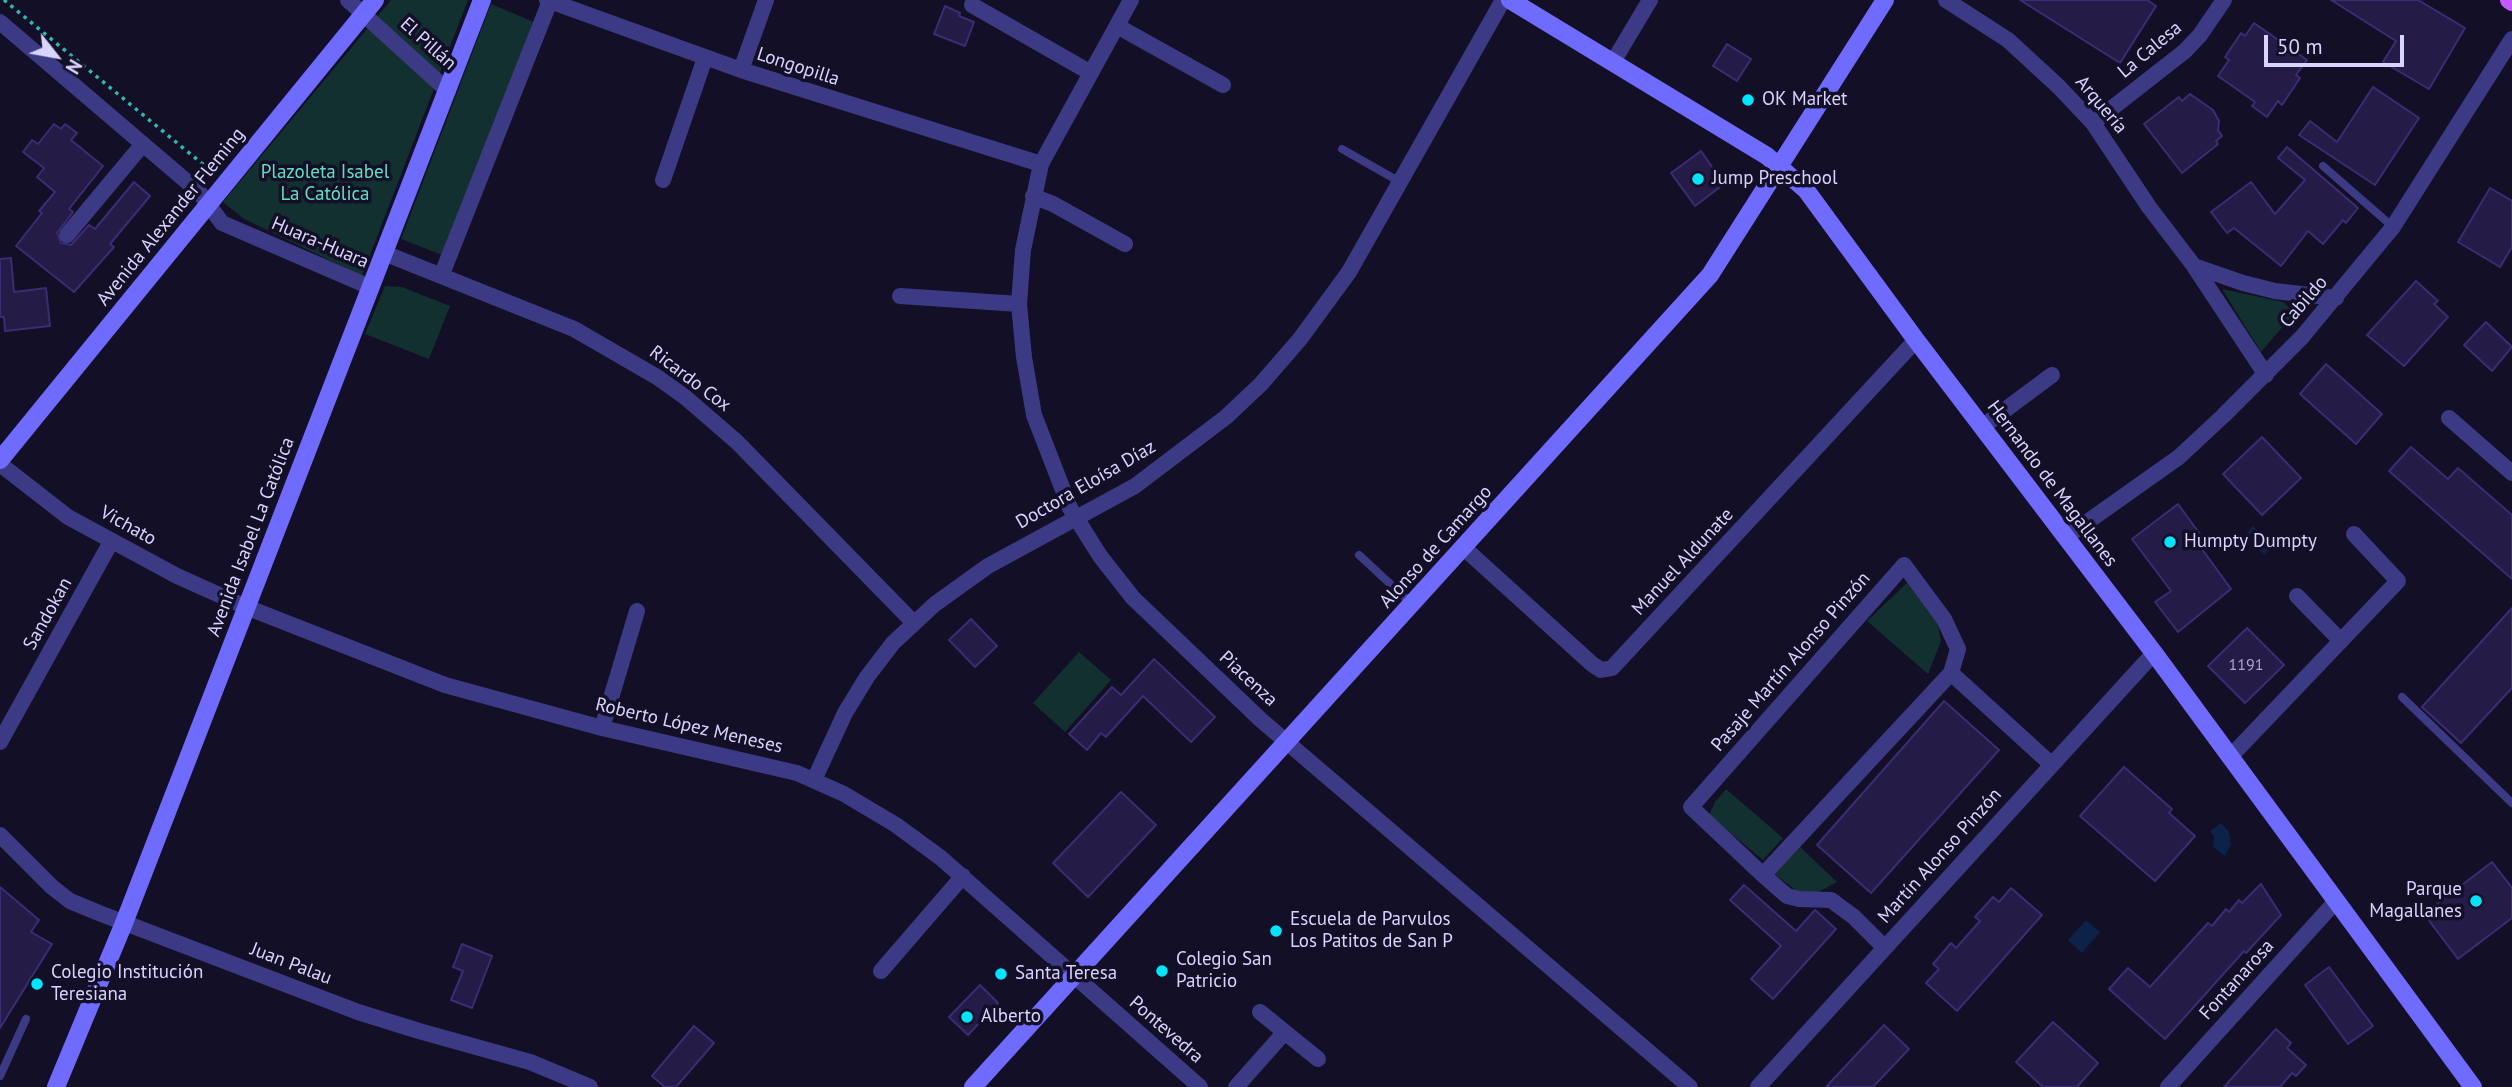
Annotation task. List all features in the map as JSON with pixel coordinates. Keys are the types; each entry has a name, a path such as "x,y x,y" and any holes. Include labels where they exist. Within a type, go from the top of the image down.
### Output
{"street":[{"name":"El Pillán","path":"348,0 448,91"},
{"name":"Avenida Alexander Fleming","path":"0,462 375,0"},
{"name":"Avenida Isabel La Católica","path":"56,1087 124,923 482,0"},
{"path":"741,70 766,0"},
{"name":"Piacenza","path":"1131,0 1041,164 1023,250 1019,304 1024,357 1034,415 1052,466 1075,518 1133,598 1286,742 1690,1087"},
{"name":"Doctora Eloísa Díaz","path":"814,780 845,713 867,677 893,643 935,604 988,566 1135,486 1226,417 1261,384 1300,339 1349,272 1503,0"},
{"name":"Hernando de Magallanes","path":"1510,0 1767,156 1806,190 1916,340 2154,653 2473,1087"},
{"path":"1614,62 1650,0"},
{"name":"Arquería","path":"1946,0 2008,40 2093,123 2149,207 2194,266 2266,375"},
{"name":"La Calesa","path":"2093,123 2185,51 2200,35 2224,0"},
{"path":"442,274 548,1"},
{"name":"Longopilla","path":"548,1 741,70 1041,164"},
{"name":"Alonso de Camargo","path":"973,1087 1710,275 1780,167 1879,2"},
{"path":"972,5 1091,73"},
{"name":"Huara-Huara","path":"0,22 199,192 222,223 370,287"},
{"path":"1117,26 1223,85"},
{"name":"Cabildo","path":"2066,537 2179,457 2266,375 2336,298 2393,227 2512,39"},
{"path":"663,180 705,58"},
{"path":"67,235 143,144"},
{"path":"1033,196 1125,244"},
{"name":"Ricardo Cox","path":"384,253 574,329 628,358 685,397 737,442 914,623"},
{"path":"2194,266 2275,291 2336,298"},
{"path":"900,296 1019,304"},
{"name":"Manuel Aldunate","path":"1464,548 1592,664 1601,670 1612,668 1916,340"},
{"path":"1982,427 2052,374"},
{"path":"2449,418 2512,473"},
{"name":"Vichato","path":"0,462 68,517 177,576 246,607"},
{"path":"2230,757 2398,581 2354,534"},
{"name":"Sandokan","path":"0,742 111,542"},
{"name":"Pasaje Martín Alonso Pinzón","path":"1885,947 1854,917 1831,900 1799,899 1787,895 1763,876 1691,807 1905,565 1944,619 1958,649 1951,673"},
{"path":"2297,596 2341,641"},
{"name":"Roberto López Meneses","path":"246,607 445,685 601,728 814,780 896,825 963,876 1073,976"},
{"path":"601,728 637,611"},
{"name":"Martín Alonso Pinzón","path":"1758,1087 2154,653"},
{"path":"1763,876 1951,673 2052,765"},
{"name":"Juan Palau","path":"0,835 52,887 70,901 358,1012 530,1062 590,1087"},
{"path":"881,971 963,876"},
{"name":"Fontanarosa","path":"2168,1087 2336,901"},
{"name":"Pontevedra","path":"1073,976 1200,1087"},
{"path":"1260,1012 1318,1059"},
{"path":"1236,1087 1284,1033"}],"lane":[{"path":"1342,149 1400,182"},
{"path":"2323,166 2393,227"},
{"path":"1359,555 1412,604"},
{"path":"2402,697 2512,803"},
{"path":"0,1076 26,1019"}],"path":[{"path":"4,0 205,166"}],"green space":[{"name":"Plazoleta Isabel La Católica","path":"391,0 468,0 362,276 244,219 223,202"},
{"path":"491,4 536,23 442,255 401,239"},
{"path":"385,286 402,287 450,306 429,359 365,334"},
{"path":"2222,289 2283,302 2293,310 2292,316 2261,352"},
{"path":"1907,583 1937,620 1941,641 1928,674 1867,621"},
{"path":"1079,652 1111,680 1065,732 1033,703"},
{"path":"1726,789 1783,838 1763,860 1709,815"},
{"path":"1798,845 1837,882 1815,894 1801,894 1773,873"}],"water":[{"path":"2253,526 2273,547 2264,555 2245,535"},
{"path":"2221,823 2229,832 2231,845 2225,856 2213,847 2214,837 2210,831"},
{"path":"2086,920 2100,932 2082,953 2068,940"}],"building":[{"path":"2020,0 2147,0 2156,6 2120,63"},
{"path":"2331,0 2418,0 2465,28 2429,89 2383,62 2396,41"},
{"path":"945,6 974,22 965,46 934,34"},
{"path":"2254,23 2307,60 2296,75 2300,78 2282,105 2278,101 2267,117 2252,106 2255,102 2218,76 2229,60 2225,57 2241,33 2245,36"},
{"path":"1727,44 1751,59 1737,81 1713,66"},
{"path":"2373,87 2419,118 2375,185 2299,135 2310,121 2337,142"},
{"path":"2190,94 2213,110 2222,136 2216,141 2218,144 2182,173 2144,124 2179,97 2182,101"},
{"path":"54,124 61,129 65,124 77,133 71,140 103,166 69,209 73,212 57,233 61,243 71,245 89,225 95,229 134,182 150,196 110,244 114,247 74,292 16,246 55,192 37,177 44,168 23,152 32,140 38,144"},
{"path":"2287,147 2358,208 2346,223 2343,220 2323,244 2308,231 2281,266 2234,228 2227,233 2211,212 2251,182 2275,214 2305,180 2278,158"},
{"name":"Jump Preschool","path":"1701,151 1724,184 1695,206 1671,173"},
{"path":"2490,188 2512,201 2512,247 2500,267 2458,242"},
{"path":"11,258 14,292 46,288 50,326 5,331 4,317 0,317 0,259"},
{"path":"2416,281 2438,301 2434,304 2448,317 2404,366 2367,335"},
{"path":"2486,322 2512,347 2492,371 2464,345"},
{"path":"2326,364 2382,414 2356,444 2300,394"},
{"path":"2262,437 2301,478 2262,515 2223,474"},
{"path":"2411,447 2448,479 2458,468 2512,515 2512,579 2389,471"},
{"path":"2178,504 2208,545 2202,549 2231,589 2178,632 2155,602 2171,591 2132,539"},
{"path":"2512,608 2512,688 2461,743 2422,707"},
{"path":"971,619 997,646 975,667 949,640"},
{"path":"2247,628 2284,665 2245,703 2208,666"},
{"path":"1154,659 1215,717 1191,742 1143,696 1106,737 1101,733 1087,750 1069,734 1112,687 1121,695"},
{"path":"1944,701 1999,750 1871,893 1817,845"},
{"path":"2124,767 2172,809 2169,813 2195,836 2155,881 2080,816"},
{"path":"1121,792 1156,825 1088,897 1053,863"},
{"name":"Parque Magallanes","path":"2492,862 2512,888 2512,918 2458,959 2424,914"},
{"path":"2261,884 2281,915 2246,953 2244,951 2165,1039 2109,989 2128,968 2150,987 2208,923 2212,926 2226,909 2229,912 2239,900 2242,903"},
{"path":"1744,885 1796,931 1815,910 1836,929 1773,999 1751,979 1781,946 1730,900"},
{"path":"0,887 39,920 31,932 52,944 0,1028"},
{"path":"2011,888 2042,915 1957,1011 1926,983 1939,969 1933,964 1951,943 1956,948 1980,921 1975,917 1993,897 1999,902"},
{"path":"462,944 492,956 472,1008 451,1000 463,971 453,967"},
{"path":"2329,967 2373,1026 2348,1044 2305,985"},
{"path":"980,985 998,1003 968,1035 949,1017"},
{"path":"2053,1022 2098,1063 2077,1087 2043,1087 2016,1062"},
{"path":"1884,1025 1909,1049 1873,1087 1826,1087"},
{"path":"694,1026 714,1043 676,1087 665,1087 652,1076"},
{"path":"2276,1029 2291,1043 2287,1048 2306,1065 2296,1076 2292,1073 2280,1087 2224,1087"}],"place":[{"name":"OK Market","path":"1748,100"},
{"name":"Jump Preschool","path":"1698,179"},
{"name":"Humpty Dumpty","path":"2170,542"},
{"name":"Parque Magallanes","path":"2476,901"},
{"name":"Escuela de Parvulos Los Patitos de San P","path":"1276,931"},
{"name":"Colegio San Patricio","path":"1162,971"},
{"name":"Santa Teresa","path":"1001,974"},
{"name":"Colegio Institución Teresiana","path":"37,984"},
{"name":"Alberto","path":"967,1017"}]}
